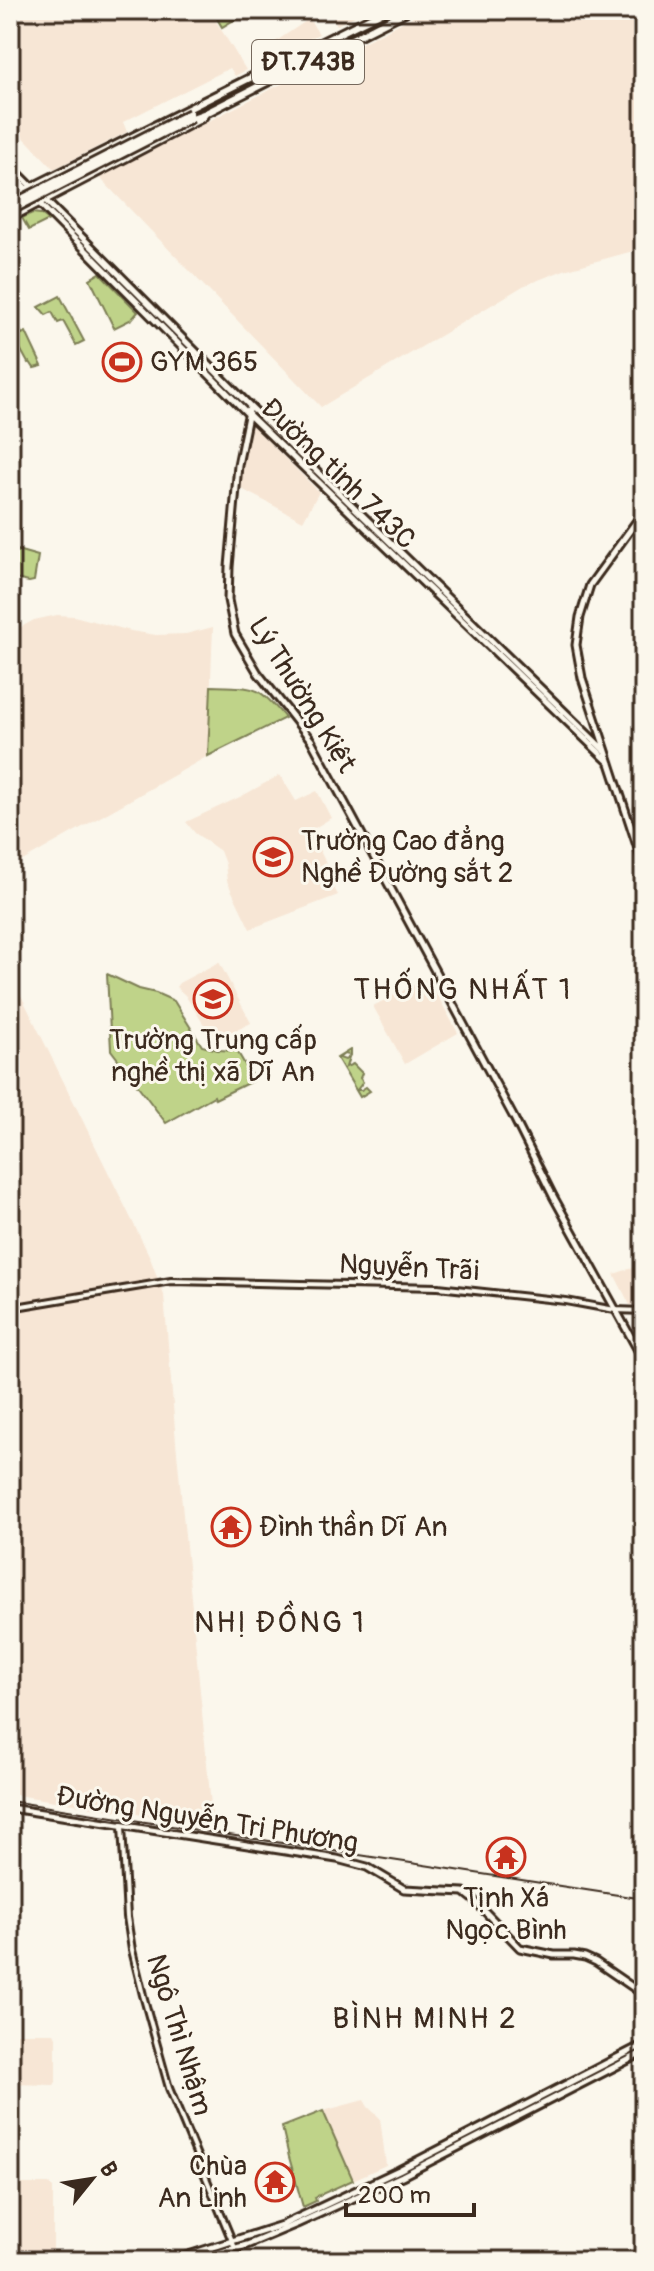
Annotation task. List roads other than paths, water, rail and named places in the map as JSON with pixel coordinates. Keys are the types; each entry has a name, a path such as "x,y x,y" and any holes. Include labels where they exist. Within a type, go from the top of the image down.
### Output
{"main road":[{"name":"ĐT.743B","path":"10,211 191,115 201,104 386,10"},
{"name":"ĐT.743B","path":"10,205 191,115 206,113 409,10"},
{"name":"ĐT.743B","path":"10,198 195,104 201,104"},
{"name":"ĐT.743B","path":"10,218 202,118 206,113"},
{"name":"Đường tỉnh 743C","path":"10,165 29,188"},
{"name":"Đường tỉnh 743C","path":"10,172 170,331 248,414 593,743 605,751"},
{"name":"Đường tỉnh 743C","path":"170,331 250,406 610,763"},
{"name":"Lý Thường Kiệt","path":"250,406 238,465 229,567 228,600 235,634 258,673 311,740 644,1361"},
{"path":"644,511 590,585 580,617 577,654 644,867"},
{"path":"593,743 600,733"},
{"name":"Đường Nguyễn Tri Phương","path":"10,1808 337,1859 367,1867 404,1889 464,1892 520,1948 554,1955 581,1955 644,1995"},
{"path":"401,2173 644,2044"},
{"path":"190,2261 296,2222 644,2052"},
{"path":"170,2261 234,2245"}],"street":[{"name":"Nguyễn Trãi","path":"10,1308 171,1281 438,1287 644,1311"},
{"name":"Ngô Thì Nhậm","path":"122,1826 127,1917 143,1995 169,2088 234,2245"}],"railway":[{"path":"10,1801 644,1899"}],"place":[{"name":"GYM 365","path":"122,362"},
{"name":"Trường Cao đẳng Nghề Đường sắt 2","path":"273,857"},
{"name":"Trường Trung cấp nghề thị xã Dĩ An","path":"213,999"},
{"name":"Đình thần Dĩ An","path":"231,1527"},
{"name":"Tịnh Xá Ngọc Bình","path":"506,1857"},
{"name":"Chùa An Linh","path":"275,2182"}],"district":[{"name":"THỐNG NHẤT 1","path":"463,989"},
{"name":"NHỊ ĐỒNG 1","path":"280,1622"},
{"name":"BÌNH MINH 2","path":"425,2018"}]}
